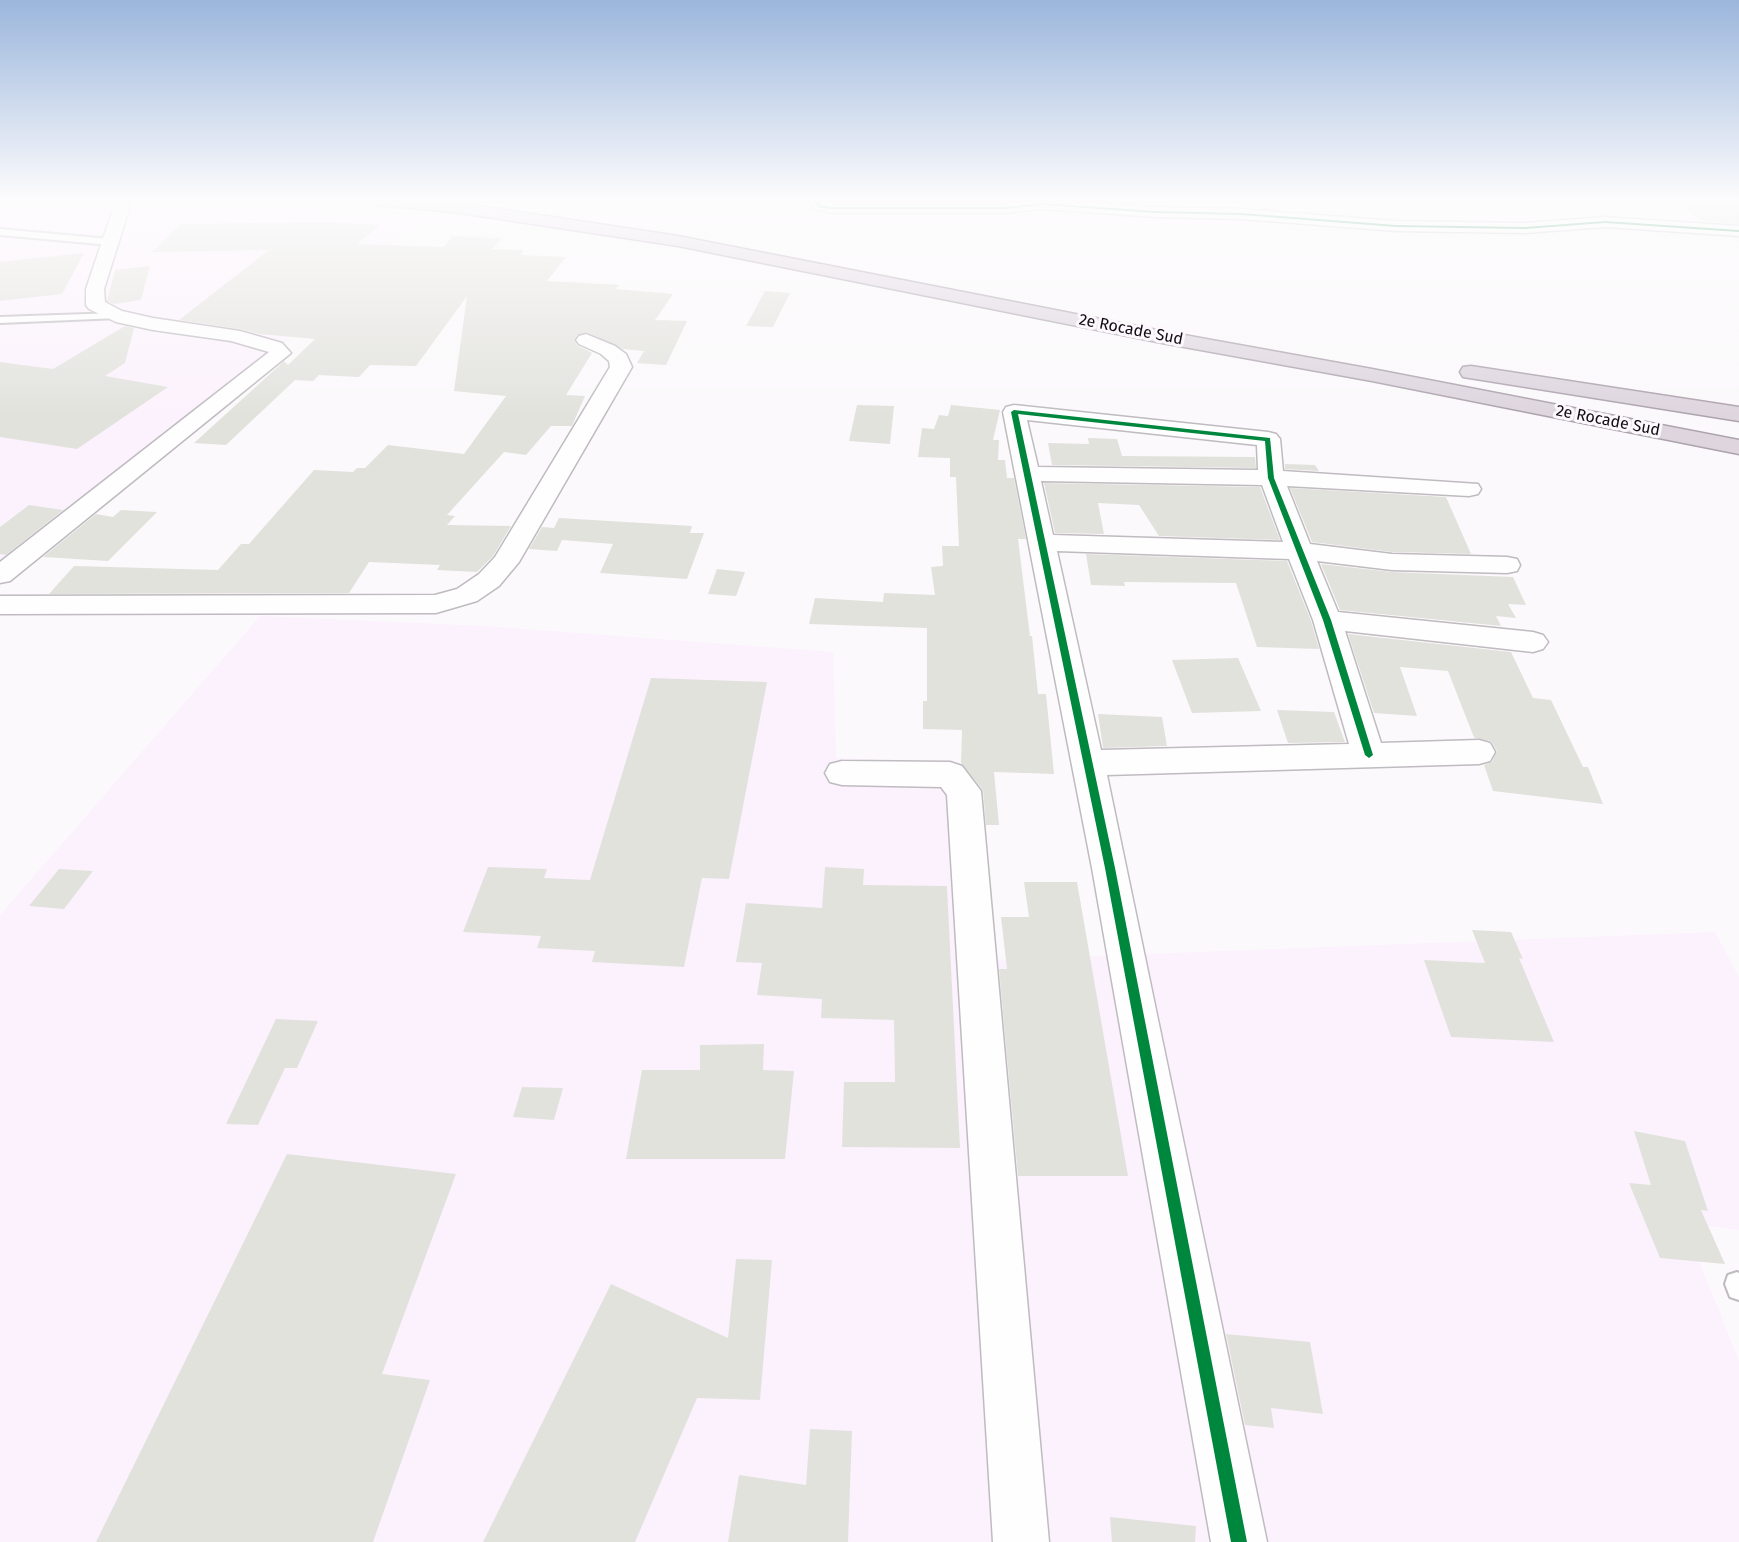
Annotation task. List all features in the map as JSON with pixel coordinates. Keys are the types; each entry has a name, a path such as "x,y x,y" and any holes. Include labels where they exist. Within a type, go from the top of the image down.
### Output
{"highway":[{"name":"2e Rocade Sud","path":"837,272 1739,447"},
{"name":"2e Rocade Sud","path":"1303,343 1739,426"},
{"path":"1381,358 1739,414"}],"street":[{"path":"0,575 281,353 275,347 233,335 153,324 116,316 96,305 95,289 100,272"},
{"path":"0,605 436,604 467,595 489,580 506,562 621,367 619,358 586,340"},
{"path":"1239,1542 1110,868 1014,412 1268,439 1271,478 1327,620 1370,755"},
{"path":"1027,474 1271,478 1469,489"},
{"path":"1042,543 1300,551 1392,562 1507,565"},
{"path":"1327,620 1533,642"},
{"path":"1088,763 1479,752"},
{"path":"842,773 950,775 964,791 1021,1542"}],"lane":[{"path":"0,320 116,316"}],"shaded area":[{"path":"0,272 361,272 267,359 0,562"},
{"path":"260,616 485,626 833,652 836,758 973,764 991,960 1715,932 1739,977 1739,1230 1684,1223 1739,1361 1739,1542 0,1542 0,915"}],"building":[{"path":"0,272 74,272 62,294 0,301"},
{"path":"114,272 148,272 141,300 114,304 107,301"},
{"path":"241,272 554,272 547,281 620,285 615,289 673,294 655,320 687,321 666,365 637,363 644,351 623,349 587,332 577,335 574,340 577,345 592,353 566,395 585,396 572,426 551,426 526,455 504,452 447,515 455,516 447,525 511,526 493,556 477,572 437,570 440,565 369,562 349,593 49,594 74,566 218,570 241,544 249,544 314,470 353,472 357,468 365,468 388,445 464,454 506,396 454,391 467,296 416,366 370,365 359,377 319,375 313,381 295,380 226,445 194,443 284,361 288,365 315,339 260,334 179,320"},
{"path":"765,291 790,293 773,327 746,326"},
{"path":"125,326 134,328 125,363 105,376 168,387 77,449 0,437 0,362 53,369"},
{"path":"857,405 894,406 890,444 849,441"},
{"path":"951,405 1000,410 993,440 999,440 998,460 1005,460 1007,478 1014,478 1026,539 1018,539 1038,694 1046,694 1054,774 994,772 999,825 986,825 983,790 961,763 962,730 923,729 923,701 927,701 927,628 809,624 815,598 883,602 884,593 935,595 931,567 943,566 942,546 959,546 956,477 950,477 950,458 918,457 922,428 934,429 939,415 948,416"},
{"path":"1088,438 1117,439 1122,456 1255,457 1256,468 1052,465 1048,443 1089,444"},
{"path":"1285,464 1315,465 1319,471 1285,469"},
{"path":"1044,483 1260,487 1280,540 1159,536 1139,505 1098,503 1104,534 1055,533"},
{"path":"1290,488 1446,497 1471,554 1392,552 1312,542"},
{"path":"29,505 63,510 6,555 0,554 0,527"},
{"path":"121,510 157,512 108,561 43,557 96,514 113,517"},
{"path":"559,518 692,526 690,533 704,533 687,579 600,573 613,544 562,540 557,551 529,549 542,527 554,528"},
{"path":"1086,554 1287,561 1311,621 1319,649 1257,647 1236,583 1124,582 1125,586 1091,585"},
{"path":"1321,564 1392,572 1513,577 1526,605 1508,604 1516,618 1496,616 1501,626 1340,610"},
{"path":"717,569 745,572 736,596 708,594"},
{"path":"1348,634 1511,652 1533,698 1551,700 1583,767 1588,767 1603,804 1493,791 1484,765 1492,762 1497,751 1491,741 1475,738 1473,735 1448,671 1400,667 1417,716 1374,713"},
{"path":"1238,658 1261,711 1192,713 1172,660"},
{"path":"651,678 767,682 729,879 702,878 684,967 592,962 595,951 537,948 541,936 463,932 488,867 547,869 544,878 590,880"},
{"path":"1277,710 1334,712 1345,742 1288,743"},
{"path":"1098,714 1162,717 1167,746 1103,748"},
{"path":"825,867 864,869 863,885 947,886 960,1148 842,1147 844,1082 895,1082 894,1020 821,1018 822,999 757,995 762,963 736,962 746,903 822,908"},
{"path":"59,869 93,871 64,909 29,906"},
{"path":"1024,882 1077,882 1128,1176 1018,1176 999,969 1007,969 1001,917 1029,917"},
{"path":"1472,930 1511,932 1523,959 1519,958 1554,1042 1451,1037 1424,960 1485,963"},
{"path":"276,1019 318,1021 297,1068 285,1068 258,1125 226,1124"},
{"path":"764,1044 763,1070 794,1071 785,1159 626,1159 642,1070 700,1070 700,1045"},
{"path":"522,1087 563,1088 554,1120 513,1117"},
{"path":"1634,1131 1685,1141 1708,1211 1701,1210 1725,1264 1660,1258 1629,1183 1651,1185"},
{"path":"287,1154 456,1174 382,1374 430,1380 373,1542 96,1542"},
{"path":"736,1259 772,1260 760,1400 697,1398 635,1542 483,1542 611,1284 728,1338"},
{"path":"1226,1334 1310,1342 1323,1414 1271,1408 1274,1428 1245,1425"},
{"path":"810,1429 852,1431 848,1542 728,1542 739,1475 806,1485"},
{"path":"1110,1517 1196,1526 1195,1542 1112,1542"}],"cycle path":[{"path":"1239,1542 1110,868 1014,412 1268,439 1271,478 1327,620 1369,755"}]}
